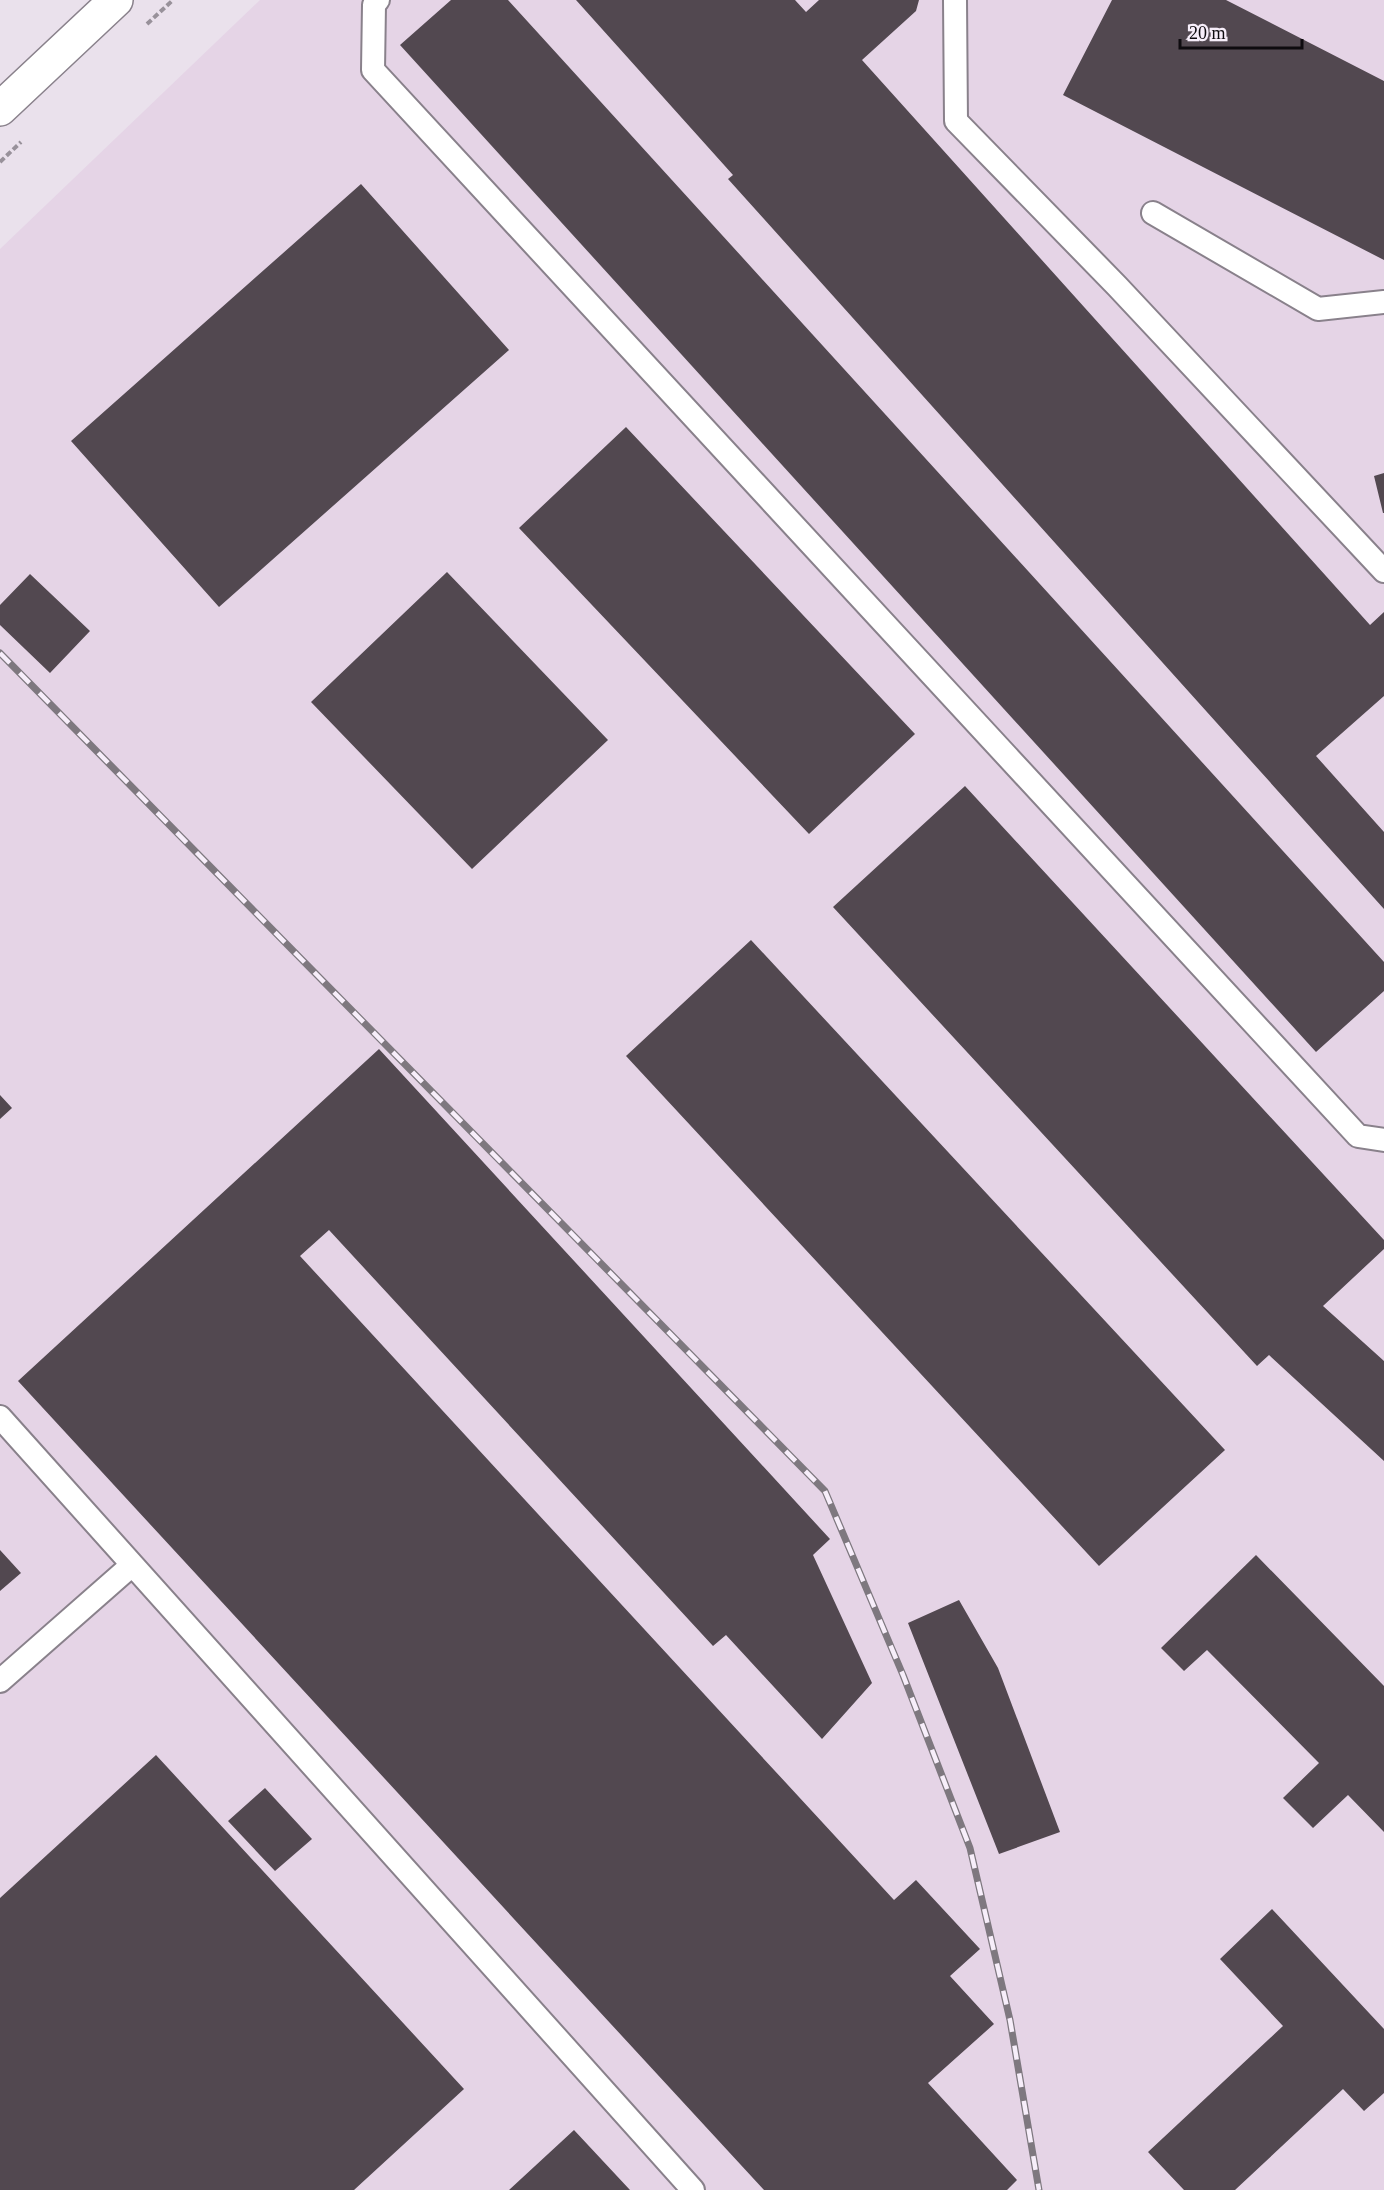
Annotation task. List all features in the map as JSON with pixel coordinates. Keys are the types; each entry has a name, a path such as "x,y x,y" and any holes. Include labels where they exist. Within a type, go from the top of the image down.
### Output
{"street":[{"path":"0,109 116,0"}],"lane":[{"path":"378,0 374,5 373,70 1358,1136 1384,1140"},
{"path":"955,0 956,121 1117,286 1384,571"},
{"path":"1153,213 1318,309 1384,302"},
{"path":"0,1417 693,2190"},
{"path":"0,1681 132,1565"}],"shaded area":[{"path":"260,0 1384,0 1384,2190 0,2190 0,249"}],"building":[{"path":"451,0 508,0 1384,962 1384,991 1316,1052 400,45"},
{"path":"576,0 795,0 806,12 819,0 919,0 916,11 862,60 1370,625 1384,612 1384,696 1316,756 1384,832 1384,909 728,179 733,175"},
{"path":"1112,0 1226,0 1384,81 1384,260 1063,95"},
{"path":"361,184 509,350 219,607 71,441"},
{"path":"626,427 915,734 809,834 519,528"},
{"path":"1384,473 1384,513 1383,513 1374,476"},
{"path":"447,572 608,740 472,869 311,702"},
{"path":"30,574 90,631 50,673 0,625 0,605"},
{"path":"965,786 1384,1240 1384,1249 1323,1306 1384,1361 1384,1461 1269,1355 1257,1366 833,907"},
{"path":"751,940 1225,1450 1099,1566 626,1056"},
{"path":"379,1049 830,1539 813,1555 872,1683 822,1739 726,1635 713,1646 329,1230 300,1256 894,1900 916,1880 980,1949 950,1976 994,2024 928,2083 1017,2180 1007,2190 764,2190 18,1381"},
{"path":"0,1095 12,1108 0,1119"},
{"path":"0,1550 21,1573 0,1591"},
{"path":"1256,1555 1384,1686 1384,1832 1348,1795 1313,1828 1283,1798 1319,1763 1207,1650 1184,1671 1161,1648"},
{"path":"959,1600 998,1668 1060,1832 999,1854 908,1623"},
{"path":"156,1755 464,2089 354,2190 0,2190 0,1898"},
{"path":"265,1788 312,1839 275,1871 228,1821"},
{"path":"1272,1909 1384,2029 1384,2093 1364,2111 1343,2089 1235,2190 1184,2190 1148,2152 1283,2026 1220,1959"},
{"path":"574,2130 630,2190 509,2190"}],"railway":[{"path":"0,653 825,1491 903,1675 970,1848 1010,2020 1039,2190"}]}
